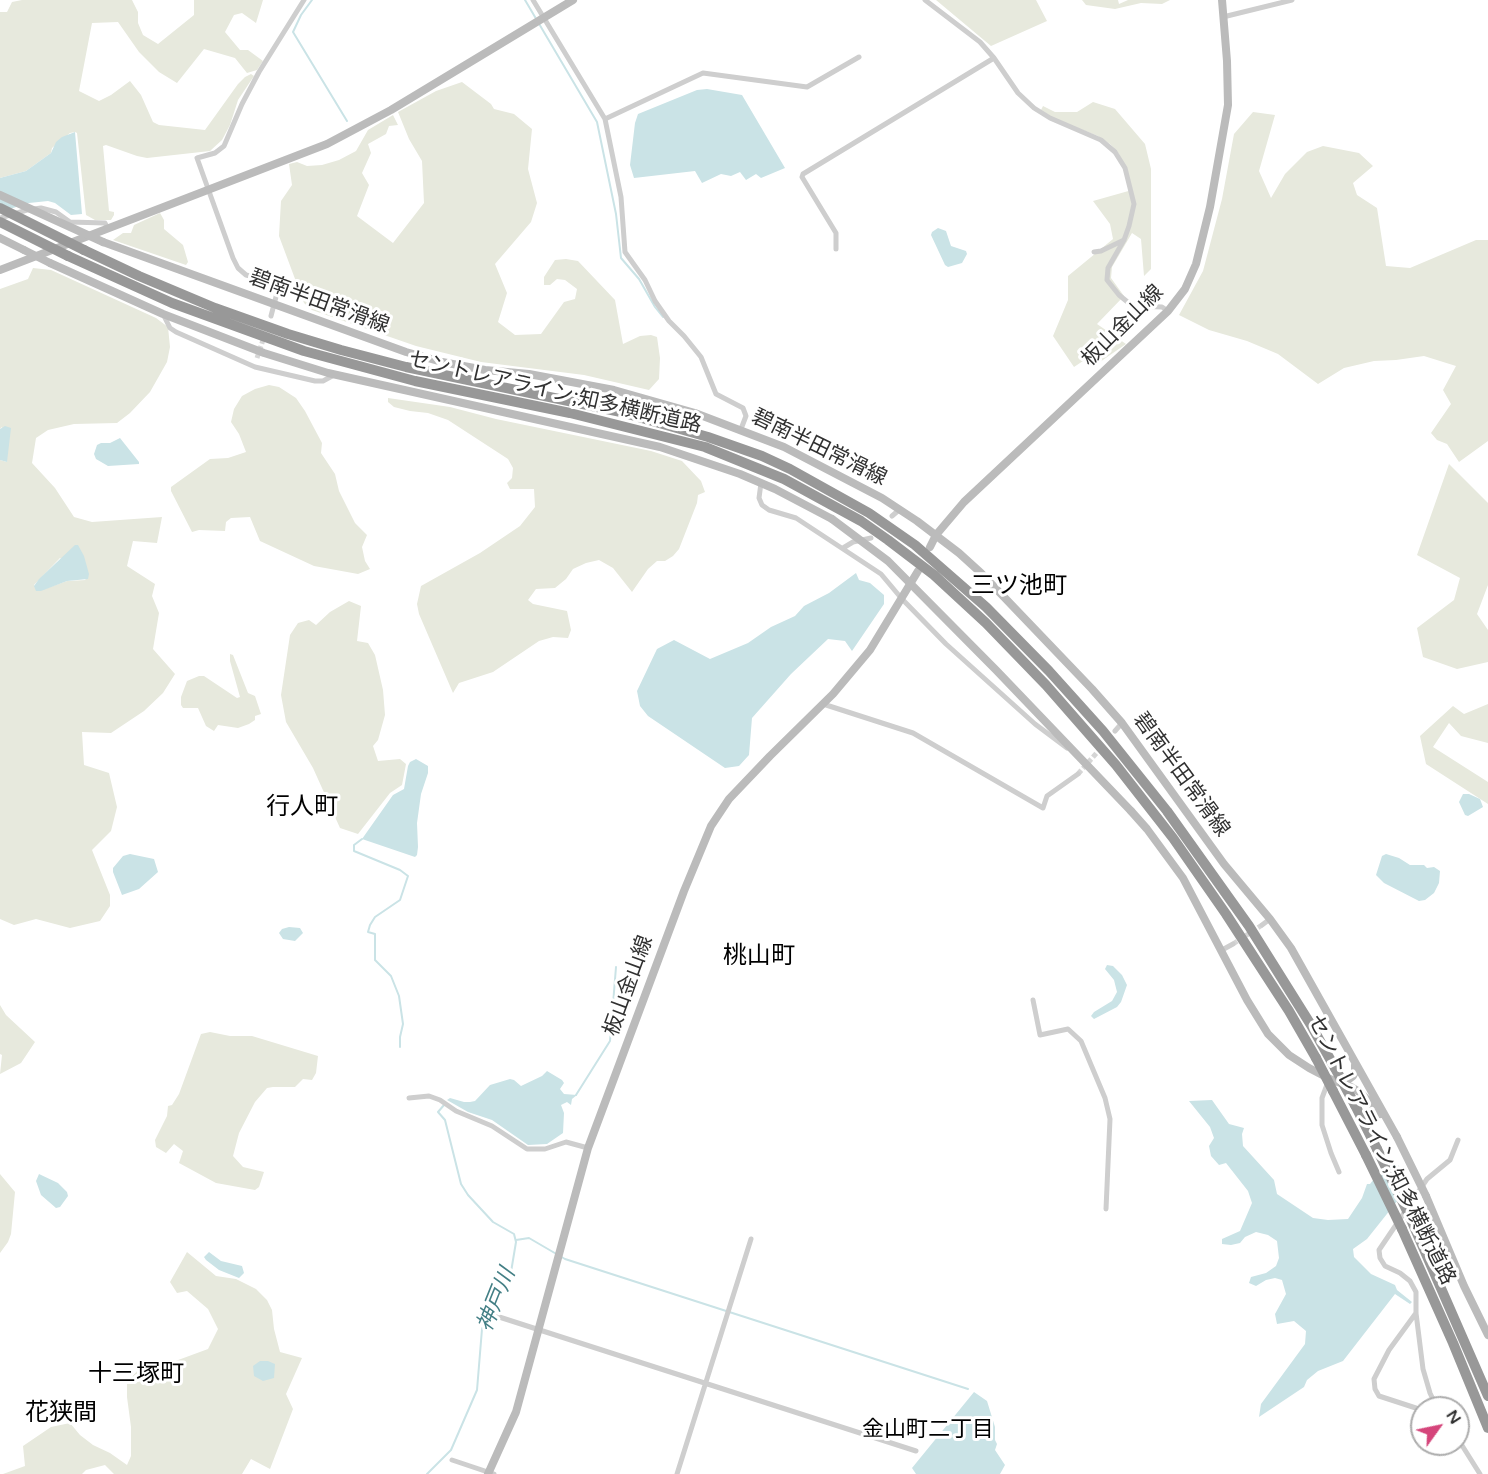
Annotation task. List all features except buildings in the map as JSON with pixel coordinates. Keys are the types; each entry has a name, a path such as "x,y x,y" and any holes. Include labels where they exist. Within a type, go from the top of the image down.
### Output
{"highway":[{"name":"セントレアライン;知多横断道路","path":"0,208 140,276 215,308 288,334 406,367 621,412 717,440 762,456 869,513 932,558 986,606 1049,671 1102,731 1180,829 1249,926 1305,1016 1355,1105 1409,1215 1488,1396"},
{"name":"セントレアライン;知多横断道路","path":"0,220 68,256 181,307 304,351 415,381 570,412 705,447 784,479 861,521 912,557 953,591 1046,686 1102,750 1153,812 1208,887 1257,960 1333,1084 1402,1228 1453,1342 1488,1428"}],"main road":[{"path":"0,270 327,144 354,131 573,0"},
{"name":"板山金山線","path":"930,547 936,535 964,502 1168,311 1185,289 1196,264 1210,207 1228,105 1222,0"},
{"name":"碧南半田常滑線","path":"0,195 103,242 274,306 406,352 484,370 529,374 614,390 741,429 815,462 899,510 936,535 981,573 1122,723 1218,856 1270,919 1305,971 1397,1137 1488,1335"},
{"name":"碧南半田常滑線","path":"0,238 163,314 264,353 334,375 628,438 697,458 761,483 832,519 888,561 996,670 1147,829 1183,878 1247,1000 1268,1034 1289,1056 1333,1084 1351,1087 1370,1101 1397,1137"},
{"name":"板山金山線","path":"490,1474 516,1412 588,1148 682,895 711,826 729,799 823,704 870,650 918,571"},
{"path":"1333,1084 1345,1082 1353,1076 1355,1064"}],"street":[{"path":"271,316 277,293 273,283 246,275 238,268 197,158 215,153 224,146 259,72 304,0"},
{"path":"533,0 605,119 621,197 625,252 645,280 655,301 669,321 701,357 716,394 743,408 746,416 741,429"},
{"path":"925,0 980,42 1018,93 1034,108 1050,118 1101,140 1120,159 1134,204 1124,240 1106,275 1113,288 1130,304 1162,307 1168,311"},
{"path":"1223,16 1292,0"},
{"path":"605,119 703,73 807,87 859,57"},
{"path":"836,249 836,233 801,177 994,58"},
{"path":"0,220 27,210 41,208 56,212 70,222 105,223 108,229"},
{"path":"1094,252 1124,240"},
{"path":"163,314 170,328 176,332 255,367 315,381 324,381 334,375"},
{"path":"255,367 257,358"},
{"path":"761,483 759,498 762,505 769,510 796,518 880,574 946,644 1028,717 1080,758"},
{"path":"892,516 899,510"},
{"path":"843,548 853,542 871,538"},
{"path":"823,704 913,733 1043,808 1047,796 1078,774"},
{"path":"1115,731 1122,723"},
{"path":"1262,925 1270,919"},
{"path":"1222,950 1233,944"},
{"path":"1033,1000 1040,1035 1068,1029 1082,1041 1106,1098 1110,1119 1106,1209"},
{"path":"1333,1084 1322,1098 1322,1125 1339,1172"},
{"path":"410,1098 429,1096 440,1100 456,1112 492,1126 527,1149 545,1149 566,1142 588,1148"},
{"path":"1431,1396 1423,1369 1416,1313 1416,1292 1410,1281 1385,1266 1379,1251 1427,1179 1454,1155 1458,1140"},
{"path":"676,1474 752,1239"},
{"path":"1410,1406 1380,1396 1375,1389 1374,1379 1389,1350 1416,1313"},
{"path":"493,1316 916,1451"},
{"path":"1469,1456 1480,1474"},
{"path":"453,1460 490,1474"}],"shaded area":[{"path":"22,0 132,0 138,12 138,23 143,35 158,44 194,15 194,0 263,0 256,23 242,13 234,15 225,32 240,50 248,50 263,61 257,70 247,73 235,58 204,49 177,83 159,72 139,52 118,22 92,23 79,91 99,101 130,81 141,95 153,122 159,125 205,130 238,84 251,74 254,76 238,100 230,125 222,140 210,151 147,158 103,146 109,211 114,212 114,215 111,220 95,220 86,215 77,133 75,132 70,133 52,148 51,153 26,171 0,178 0,12 7,12 12,2"},
{"path":"936,0 1036,0 1047,21 991,46"},
{"path":"1082,0 1118,0 1119,4 1128,0 1170,0 1162,4 1141,3 1115,9 1086,5"},
{"path":"462,82 491,104 494,109 514,114 532,129 528,169 537,203 531,222 495,264 507,293 498,322 515,335 541,334 564,302 575,299 577,289 565,280 557,279 550,285 544,285 544,277 555,260 578,261 615,300 623,344 640,336 657,337 660,358 659,379 649,390 584,375 481,362 416,346 312,310 304,303 279,236 281,201 292,185 289,164 297,162 307,166 322,165 339,160 356,151 368,130 393,115 398,125 389,126 386,134 368,144 371,153 362,173 369,185 357,216 393,243 424,203 422,161 409,139 398,112 436,91"},
{"path":"1093,102 1115,109 1145,144 1151,169 1151,269 1144,276 1141,239 1132,233 1112,267 1111,278 1124,296 1097,324 1126,344 1100,362 1083,361 1074,367 1053,336 1068,300 1068,276 1113,239 1110,224 1093,201 1132,190 1119,154 1110,144 1098,136 1055,119 1041,110 1043,106 1055,112 1077,112"},
{"path":"1253,112 1275,115 1259,171 1271,198 1285,174 1307,152 1323,146 1359,153 1373,166 1353,183 1357,195 1377,208 1386,266 1410,268 1476,240 1488,240 1488,441 1459,462 1447,444 1437,440 1431,433 1451,404 1443,390 1456,366 1424,356 1374,361 1344,368 1318,384 1278,354 1247,341 1209,330 1179,315 1203,271 1222,199 1234,134"},
{"path":"160,213 164,220 164,229 183,245 188,262 186,265 113,240 123,233 131,233 134,225"},
{"path":"33,268 51,270 156,318 168,327 170,347 167,362 150,392 117,423 74,424 48,430 36,438 32,463 55,488 74,517 92,522 162,517 157,543 133,541 127,566 155,584 152,596 159,613 153,649 175,674 163,693 144,711 111,733 82,732 84,765 109,773 117,807 111,831 92,850 110,895 110,906 100,921 70,928 36,919 14,925 0,919 0,460 7,462 2,427 0,429 0,289 28,279","holes":["60,558 86,580 67,581 39,591 34,585"]},
{"path":"269,385 279,387 296,398 305,411 322,443 321,453 335,474 339,491 355,523 367,535 362,547 365,561 370,569 358,574 314,566 260,541 250,517 231,518 226,522 225,531 192,532 171,487 210,459 228,458 246,452 231,422 234,409 242,396"},
{"path":"388,398 450,407 496,419 651,451 682,461 701,481 705,492 698,495 679,549 673,556 665,561 657,561 648,569 632,592 613,568 599,560 573,569 555,588 536,589 528,600 533,604 567,611 571,630 568,638 553,637 539,641 493,672 459,683 453,693 419,614 417,604 421,586 480,553 520,526 535,507 534,489 510,489 507,483 512,478 513,468 508,459 448,420 428,413 394,407 388,402"},
{"path":"1449,464 1488,503 1488,585 1477,614 1488,630 1488,662 1457,669 1423,657 1417,628 1454,600 1460,578 1417,555"},
{"path":"349,601 361,606 357,641 368,643 375,655 383,690 385,715 378,740 373,746 378,761 400,759 406,764 402,785 390,793 358,834 340,828 313,768 286,722 281,695 290,635 298,623 309,620 316,625 330,612"},
{"path":"230,654 233,655 248,693 255,696 261,714 255,716 255,720 249,724 238,728 218,725 214,731 206,726 198,708 183,708 181,697 187,681 204,676 237,698 240,697"},
{"path":"1488,704 1488,743 1461,736 1449,723 1433,747 1488,782 1488,804 1426,764 1420,736 1453,706 1464,714"},
{"path":"0,1005 6,1015 35,1042 21,1063 0,1074 2,1055 0,1054"},
{"path":"210,1032 230,1036 252,1036 318,1056 316,1073 312,1080 303,1079 295,1087 267,1088 255,1102 239,1133 233,1156 243,1167 264,1172 259,1187 255,1190 216,1183 179,1163 183,1151 174,1144 166,1153 156,1147 155,1140 167,1116 168,1106 172,1105 179,1094 201,1034"},
{"path":"0,1174 15,1192 11,1234 0,1253"},
{"path":"187,1252 216,1276 236,1279 256,1289 267,1300 272,1310 280,1352 302,1358 286,1394 293,1409 270,1469 251,1459 242,1474 114,1474 105,1465 86,1470 82,1474 3,1474 25,1466 23,1446 51,1427 70,1423 93,1445 127,1465 131,1456 131,1427 127,1382 141,1367 151,1370 208,1349 218,1329 208,1309 187,1291 177,1293 170,1282"}],"water":[{"path":"707,89 742,95 785,168 761,178 756,174 746,180 740,172 731,176 721,174 702,183 695,171 634,178 630,165 638,114 697,90"},
{"path":"75,132 82,214 71,215 55,203 48,201 29,203 0,212 0,178 26,171 51,153 56,142 62,137"},
{"path":"938,228 946,231 951,246 966,251 967,254 962,263 948,267 945,265 931,235"},
{"path":"5,426 11,428 7,462 0,460 0,429"},
{"path":"120,438 139,464 108,466 96,459 94,454 97,445 110,443"},
{"path":"75,545 78,545 84,556 89,574 88,579 67,581 36,591 34,586 39,579"},
{"path":"856,573 859,580 870,583 884,595 884,604 852,651 845,641 828,639 791,674 752,718 749,755 739,766 725,768 648,716 640,706 637,691 657,649 674,640 710,659 748,643 771,627 795,616 804,606 829,593"},
{"path":"416,759 428,766 428,773 421,794 417,823 418,847 415,857 362,839 393,795 404,789 408,766"},
{"path":"1463,794 1480,799 1483,807 1468,816 1465,815 1459,802"},
{"path":"130,854 154,859 158,872 139,889 122,895 113,868 123,856"},
{"path":"1386,854 1410,865 1434,867 1440,871 1439,883 1434,893 1425,900 1419,901 1384,883 1376,875 1382,856"},
{"path":"300,928 303,933 295,941 283,939 279,933 282,929"},
{"path":"1107,965 1113,966 1122,975 1127,985 1117,1007 1094,1019 1091,1016 1094,1012 1112,1001 1117,992 1114,980 1105,969"},
{"path":"547,1071 562,1080 564,1083 560,1089 564,1094 577,1095 572,1099 571,1105 567,1102 561,1105 564,1113 563,1133 547,1144 528,1145 492,1120 468,1112 447,1100 450,1098 464,1102 475,1101 490,1085 510,1079 521,1086 542,1076"},
{"path":"1212,1100 1229,1124 1244,1128 1243,1146 1274,1180 1277,1194 1313,1218 1348,1219 1362,1198 1367,1184 1370,1184 1385,1165 1398,1165 1406,1175 1406,1190 1367,1239 1353,1249 1354,1257 1371,1274 1395,1285 1397,1290 1412,1302 1410,1304 1395,1294 1343,1361 1318,1371 1307,1380 1304,1387 1259,1417 1261,1404 1305,1344 1306,1331 1294,1321 1277,1324 1275,1314 1286,1294 1282,1280 1275,1278 1266,1280 1256,1286 1249,1283 1251,1277 1266,1273 1276,1266 1279,1258 1277,1241 1268,1235 1256,1232 1245,1237 1240,1243 1222,1244 1222,1239 1240,1231 1252,1203 1248,1191 1226,1163 1219,1165 1211,1156 1209,1146 1214,1138 1210,1127 1189,1101"},
{"path":"39,1174 58,1183 67,1192 68,1196 60,1207 56,1208 41,1195 36,1181"},
{"path":"209,1252 221,1261 242,1266 244,1273 239,1278 219,1270 204,1257"},
{"path":"260,1361 275,1364 274,1378 263,1381 254,1376 253,1366"},
{"path":"974,1392 987,1401 995,1427 997,1444 995,1450 1005,1465 1000,1474 916,1474 912,1468"}],"waterway":[{"path":"312,0 301,15 293,32 347,121"},
{"path":"525,0 597,122 616,214 621,258 639,279 663,317"},
{"path":"362,839 354,845 354,851 400,870 408,876 400,900 375,917 368,932 375,934 375,960 391,976 399,996 403,1024 400,1047"},
{"path":"576,1095 610,1041 616,967"},
{"name":"神戸川","path":"427,1474 451,1450 477,1390 482,1329 494,1297 510,1278 516,1242 514,1234 493,1222 461,1184 445,1120 438,1112 444,1105"},
{"path":"516,1240 529,1238 565,1259 968,1389"}],"tunnel":[{"path":"257,358 264,337"},
{"path":"1078,774 1101,748"},
{"path":"1233,944 1262,925"}],"district":[{"name":"三ツ池町","path":"1019,587"},
{"name":"行人町","path":"302,808"},
{"name":"桃山町","path":"759,957"},
{"name":"十三塚町","path":"136,1375"},
{"name":"花狭間","path":"61,1414"},
{"name":"金山町二丁目","path":"928,1430"}]}
